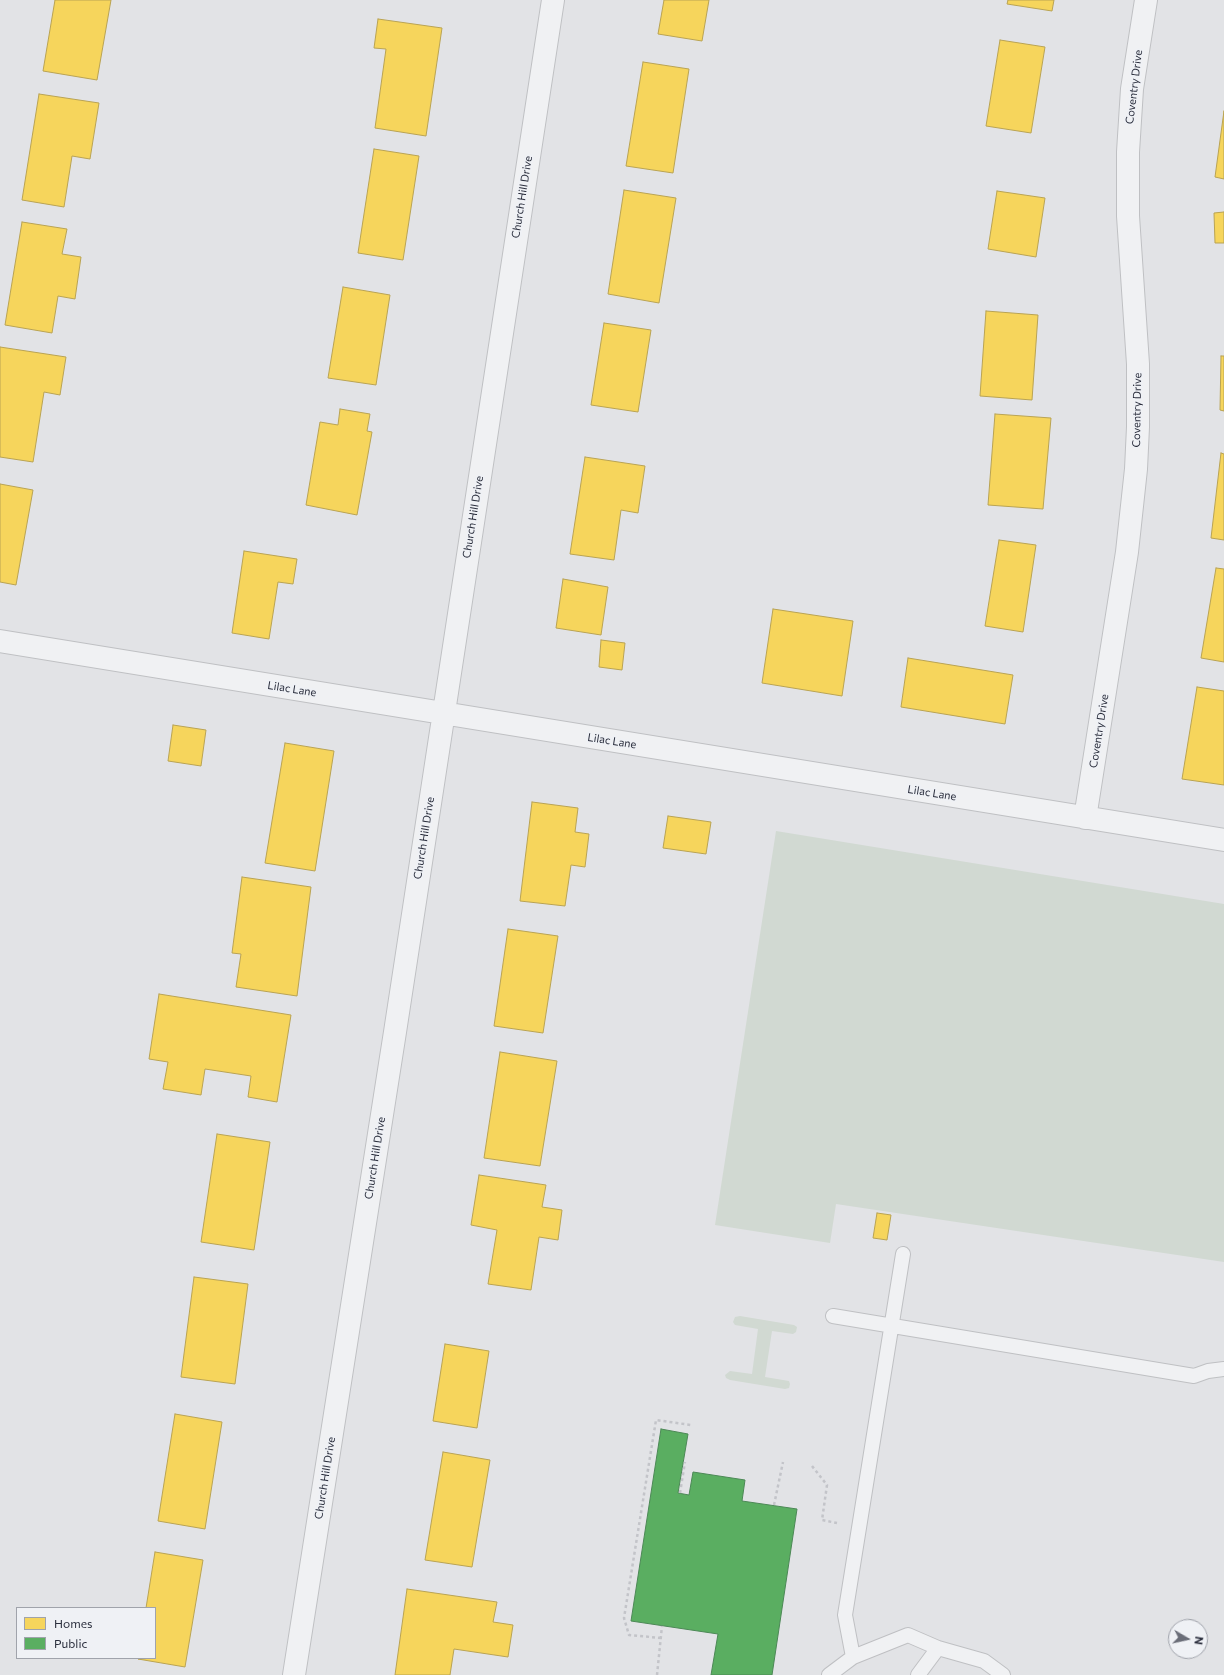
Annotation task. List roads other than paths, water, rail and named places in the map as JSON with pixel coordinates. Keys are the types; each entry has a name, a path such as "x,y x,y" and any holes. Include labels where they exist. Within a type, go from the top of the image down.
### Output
{"street":[{"name":"Church Hill Drive","path":"294,1675 395,1032 553,0"},
{"name":"Coventry Drive","path":"1085,818 1127,552 1136,469 1138,364 1128,216 1128,152 1132,89 1146,0"},
{"name":"Lilac Lane","path":"0,641 1224,840"}],"lane":[{"path":"853,1657 845,1615 902,1254"},
{"path":"833,1316 1194,1376 1208,1371 1224,1369"},
{"path":"828,1675 853,1657 908,1635 938,1648 984,1661 1003,1675"},
{"path":"918,1675 938,1648"}]}
